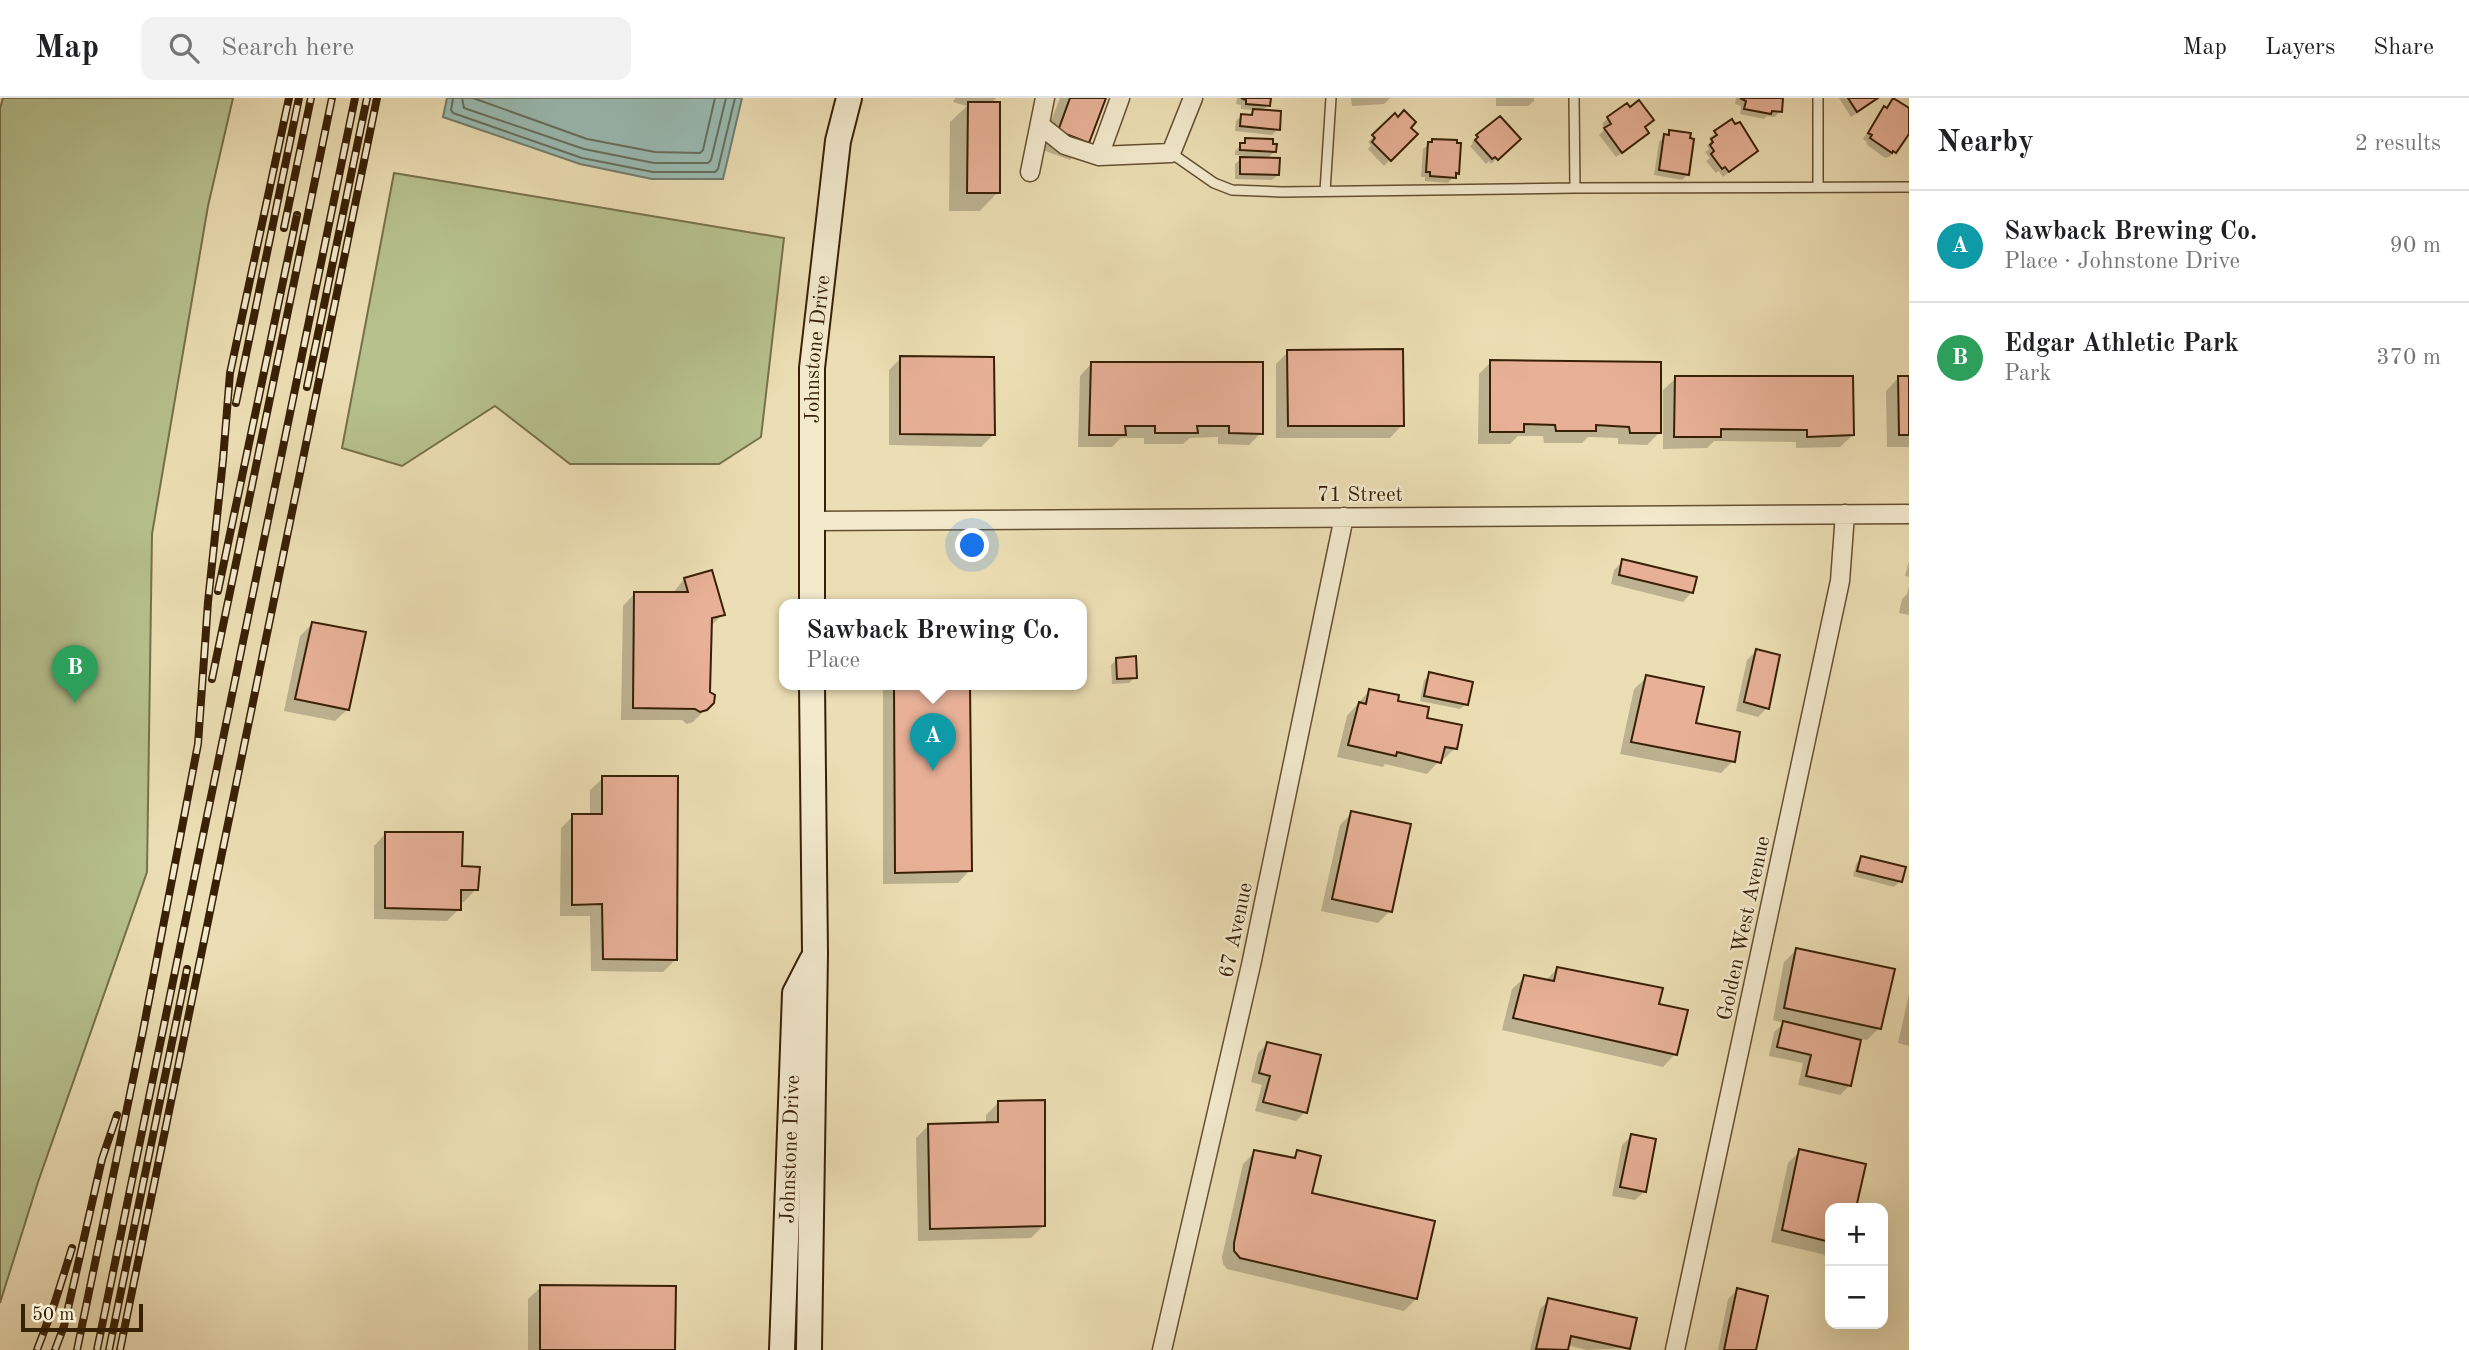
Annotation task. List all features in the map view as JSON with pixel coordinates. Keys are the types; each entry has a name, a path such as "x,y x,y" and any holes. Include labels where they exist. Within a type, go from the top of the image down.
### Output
{"main road":[{"name":"Johnstone Drive","path":"812,599 812,368 838,141 849,98"},
{"name":"Johnstone Drive","path":"809,1350 816,953 813,690"},
{"name":"Johnstone Drive","path":"782,1350 795,993 816,953"}],"street":[{"path":"1030,172 1045,98"},
{"path":"1099,156 1120,98"},
{"path":"1040,125 1065,145 1099,156 1171,153 1193,98"},
{"name":"Golden West Avenue","path":"1675,1350 1840,581 1845,514"},
{"name":"71 Street","path":"811,521 1909,514"},
{"name":"67 Avenue","path":"1162,1350 1251,965 1344,517"}],"lane":[{"path":"1325,191 1331,98"},
{"path":"1574,98 1575,188"},
{"path":"1818,98 1818,186"},
{"path":"1171,153 1214,183 1231,190 1282,192 1909,187"}],"green space":[{"path":"3,98 233,98 208,206 152,534 147,872 38,1182 0,1303 0,109"},
{"path":"394,173 784,238 761,437 719,464 570,464 495,406 402,466 342,448"}],"water":[{"path":"447,98 742,98 723,179 652,179 580,164 443,117"}],"building":[{"path":"1070,98 1106,98 1089,143 1058,131"},
{"path":"1241,98 1271,98 1270,106 1246,104 1246,100"},
{"path":"1740,98 1783,98 1782,112 1772,111 1771,114 1744,109 1746,101"},
{"path":"1848,98 1878,98 1857,112"},
{"path":"1893,98 1909,108 1909,134 1896,153 1870,138 1872,135 1868,133 1884,106 1887,108"},
{"path":"1639,100 1654,120 1645,127 1649,133 1622,153 1604,128 1611,124 1607,117 1627,103 1630,107"},
{"path":"968,102 1000,102 1000,193 967,193"},
{"path":"1253,109 1281,111 1280,130 1240,126 1241,114 1252,115"},
{"path":"1404,110 1416,122 1411,128 1418,134 1391,161 1372,142 1375,138 1372,135 1395,113 1398,117"},
{"path":"1500,116 1521,139 1498,160 1495,157 1492,159 1475,140 1478,137 1476,135"},
{"path":"1732,119 1735,124 1740,122 1758,151 1729,172 1725,167 1722,169 1711,154 1714,151 1710,145 1713,142 1711,139 1717,135 1714,131"},
{"path":"1669,130 1691,133 1690,138 1694,139 1689,175 1659,170 1664,134 1669,135"},
{"path":"1245,138 1273,139 1273,144 1277,144 1276,152 1240,150 1240,143 1245,143"},
{"path":"1432,139 1457,140 1457,143 1461,143 1459,174 1456,173 1456,178 1430,176 1430,172 1426,172 1428,142 1432,142"},
{"path":"1240,157 1280,158 1279,175 1240,174"},
{"path":"1403,349 1404,426 1288,426 1287,350"},
{"path":"900,356 994,357 995,435 900,434"},
{"path":"1490,360 1661,362 1661,433 1630,433 1629,427 1596,425 1596,431 1556,431 1555,425 1524,424 1524,432 1490,432"},
{"path":"1091,362 1263,362 1263,434 1229,433 1229,426 1197,426 1198,433 1155,433 1155,426 1125,426 1126,435 1089,435"},
{"path":"1675,376 1853,376 1854,435 1807,437 1807,430 1721,429 1721,437 1674,437"},
{"path":"1898,376 1909,376 1909,435 1899,435"},
{"path":"1622,559 1697,577 1693,593 1619,575"},
{"path":"712,570 725,615 712,618 710,692 715,695 714,703 707,710 700,712 695,709 633,708 634,592 688,592 684,578"},
{"path":"312,622 366,632 349,710 295,699"},
{"path":"1756,649 1780,655 1769,709 1744,702"},
{"path":"1136,656 1137,678 1117,679 1116,658"},
{"path":"1429,672 1473,682 1468,705 1424,696"},
{"path":"1646,675 1704,687 1696,723 1740,732 1735,762 1631,742"},
{"path":"1369,689 1399,695 1398,701 1429,707 1427,718 1462,725 1457,749 1445,747 1441,763 1397,752 1396,756 1348,745 1359,702 1366,704"},
{"path":"894,690 970,690 972,871 895,873"},
{"path":"602,776 678,776 677,960 603,959 602,904 572,905 572,814 602,814"},
{"path":"1351,811 1411,824 1392,912 1332,899"},
{"path":"385,832 463,832 462,866 480,867 478,890 461,890 461,910 385,908"},
{"path":"1861,856 1906,867 1902,882 1857,871"},
{"path":"1796,948 1895,969 1881,1029 1784,1008"},
{"path":"1557,967 1663,988 1659,1004 1688,1010 1677,1055 1513,1018 1524,975 1554,981"},
{"path":"1783,1021 1861,1040 1851,1086 1806,1076 1811,1055 1777,1047"},
{"path":"1267,1042 1321,1055 1307,1113 1263,1102 1270,1076 1259,1073"},
{"path":"1045,1100 1045,1226 930,1229 928,1124 998,1122 998,1101"},
{"path":"1631,1134 1656,1139 1646,1192 1620,1187"},
{"path":"1799,1149 1866,1164 1857,1203 1825,1203 1825,1241 1782,1230"},
{"path":"1254,1150 1295,1158 1297,1150 1321,1156 1312,1193 1435,1221 1417,1299 1240,1258 1234,1251 1234,1243"},
{"path":"540,1285 676,1286 675,1350 540,1350"},
{"path":"1737,1288 1768,1296 1756,1350 1724,1350"},
{"path":"1548,1298 1637,1318 1630,1349 1571,1336 1568,1350 1536,1349"}],"railway":[{"path":"77,1350 143,1031 198,744 208,602 230,373 289,98"},
{"path":"236,403 299,98"},
{"path":"284,228 311,98"},
{"path":"212,679 332,98"},
{"path":"97,1350 355,98"},
{"path":"307,387 367,98"},
{"path":"120,1350 377,98"},
{"path":"218,591 297,215"},
{"path":"109,1350 187,969"},
{"path":"55,1350 64,1326 102,1159 117,1115"},
{"path":"37,1350 72,1248"}],"place":[{"name":"Edgar Athletic Park","path":"75,703"},
{"name":"Sawback Brewing Co.","path":"933,771"}]}
